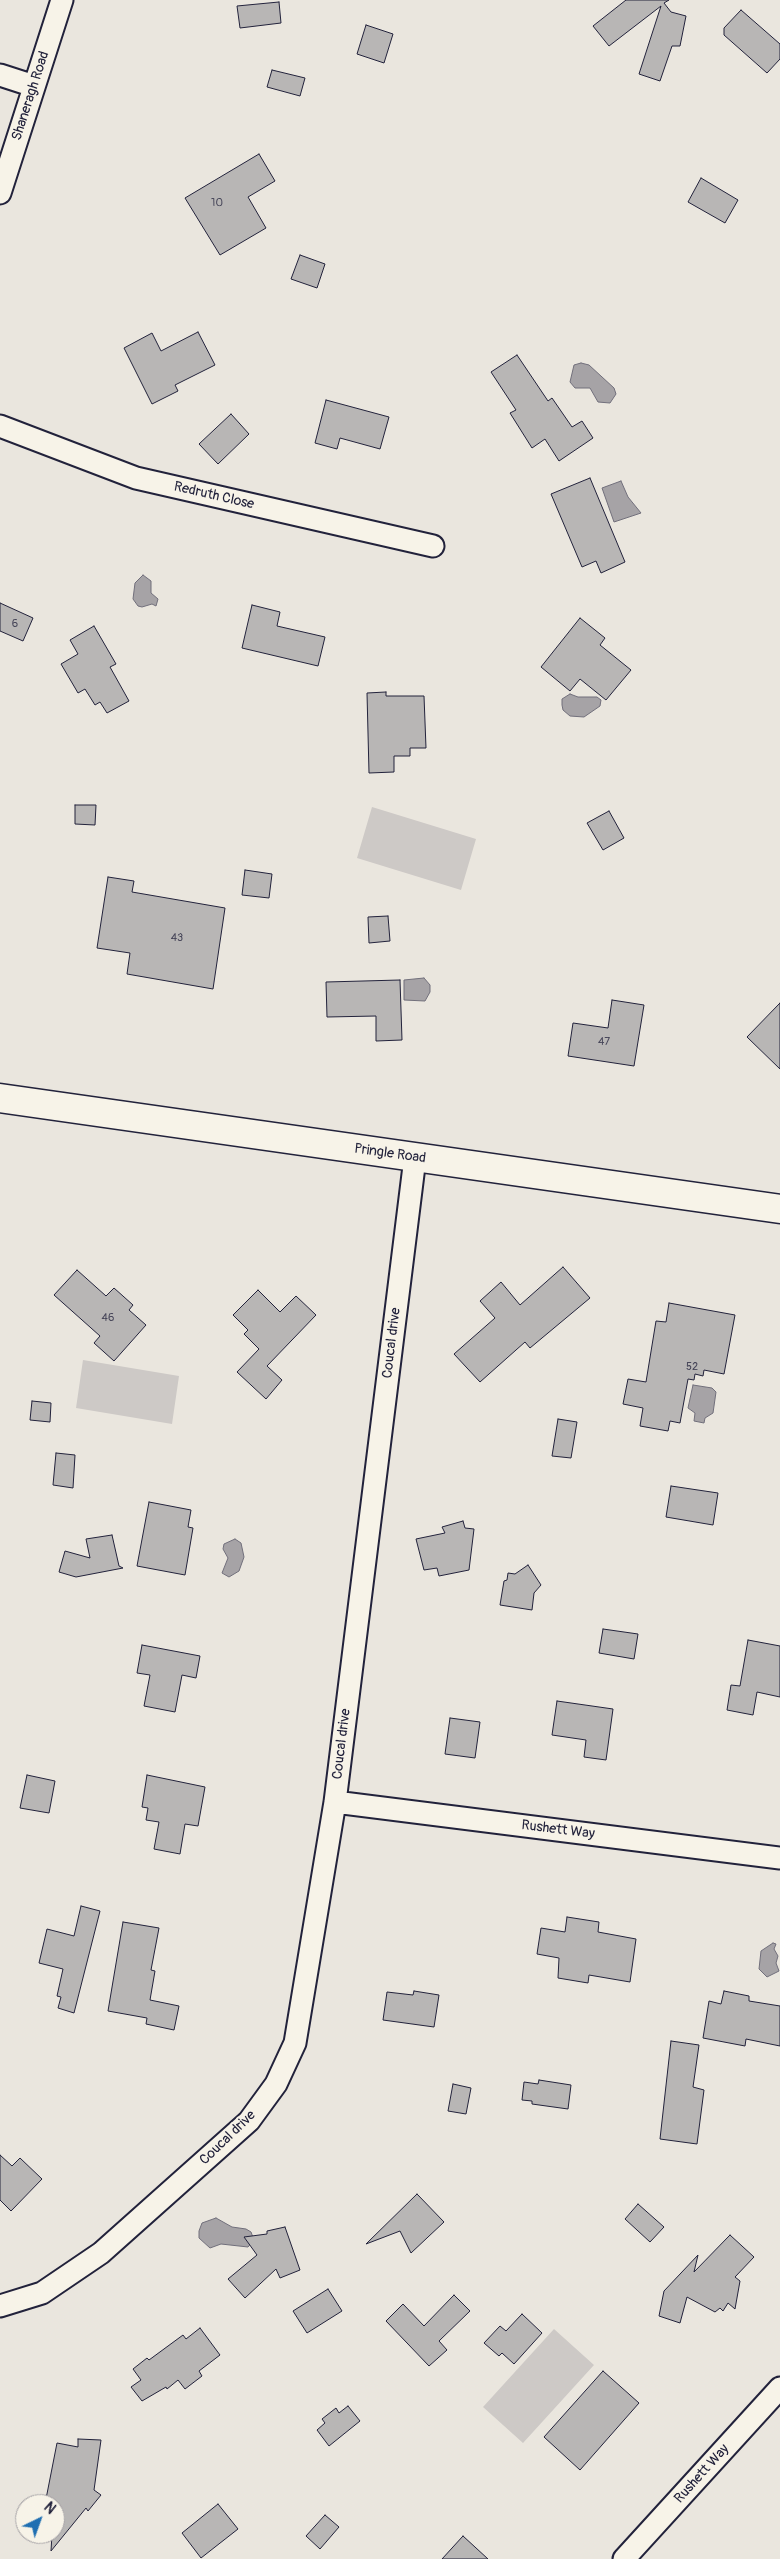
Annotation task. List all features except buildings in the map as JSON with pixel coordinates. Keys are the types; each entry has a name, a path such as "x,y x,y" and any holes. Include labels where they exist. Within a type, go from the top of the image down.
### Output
{"street":[{"name":"Shaneragh Road","path":"0,193 62,0"},
{"path":"0,75 34,86"},
{"name":"Redruth Close","path":"0,426 136,478 433,546"},
{"name":"Pringle Road","path":"0,1098 780,1209"},
{"name":"Coucal drive","path":"0,2306 42,2293 101,2253 249,2121 276,2084 295,2043 335,1802 415,1158"},
{"name":"Rushett Way","path":"335,1802 780,1858"},
{"name":"Rushett Way","path":"624,2559 780,2388"}],"shaded area":[{"path":"581,363 589,365 614,388 616,394 610,403 598,402 590,388 575,388 570,382 574,365"},
{"path":"621,481 628,497 641,513 614,522 602,488"},
{"path":"143,575 151,581 151,593 158,599 156,606 152,604 142,607 138,606 133,599 135,583"},
{"path":"570,694 578,697 597,697 601,700 600,706 584,717 570,716 563,710 562,699"},
{"path":"372,807 476,839 461,890 357,858"},
{"path":"424,978 430,985 430,992 425,1001 404,1000 404,980"},
{"path":"83,1360 179,1376 172,1424 76,1408"},
{"path":"693,1385 712,1388 716,1392 713,1413 705,1418 704,1423 694,1421 695,1413 688,1408"},
{"path":"235,1539 241,1543 244,1557 239,1571 229,1577 222,1573 228,1558 223,1549 224,1544"},
{"path":"773,1943 776,1944 774,1949 778,1956 776,1963 779,1971 767,1977 759,1969 761,1951"},
{"path":"216,2218 232,2227 246,2229 251,2232 254,2240 248,2247 221,2244 210,2248 199,2238 199,2231 202,2223"},
{"path":"554,2329 594,2365 523,2443 483,2407"}]}
